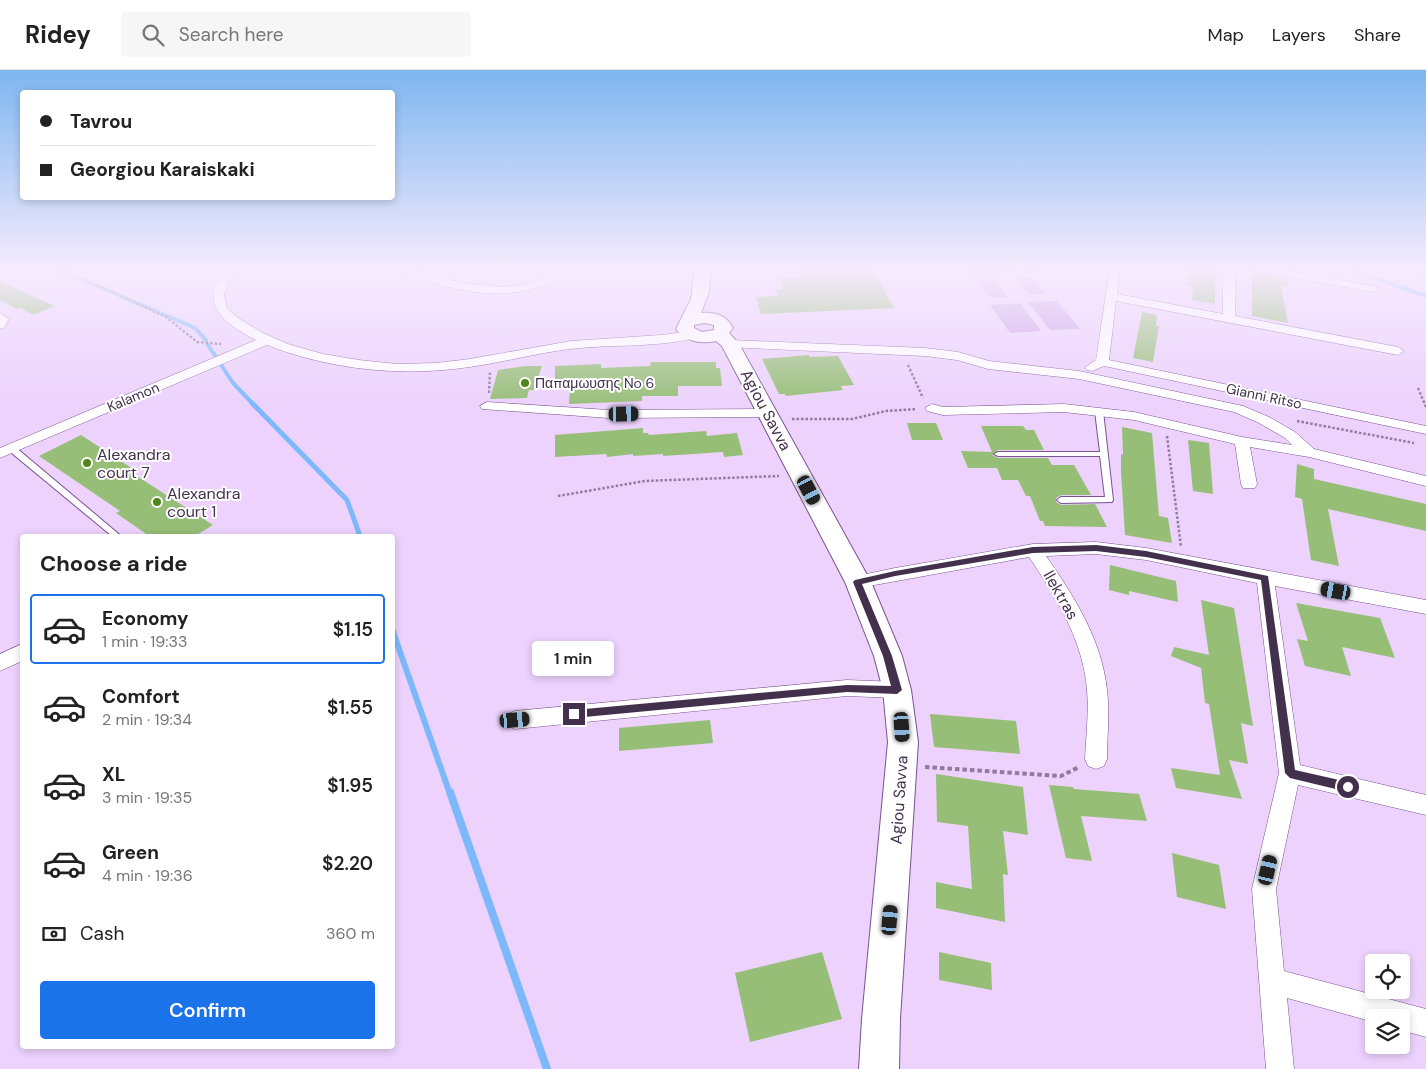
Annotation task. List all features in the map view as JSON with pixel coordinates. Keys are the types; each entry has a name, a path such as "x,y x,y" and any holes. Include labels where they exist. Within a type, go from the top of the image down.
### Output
{"street":[{"path":"226,315 252,334 266,340 320,357 363,366 438,366 582,344 657,340 690,328 709,337 723,332 958,356 988,365 1078,375 1238,409 1264,420 1290,435 1309,452"},
{"path":"690,328 695,315"},
{"name":"Agiou Savva","path":"716,315 723,332 858,582 888,656 897,690 903,742 902,765 881,1019 880,1069"},
{"path":"1078,375 1102,362 1108,315"},
{"path":"1207,315 1398,351"},
{"path":"1229,315 1229,319"},
{"name":"Kalamon","path":"6,451 266,340"},
{"name":"Gianni Ritso","path":"1102,362 1426,430"},
{"path":"487,406 609,414 770,417"},
{"path":"932,408 944,410 1064,408 1099,411 1165,423 1242,441 1309,452 1426,481"},
{"path":"1242,441 1249,484"},
{"path":"858,582 1033,550 1096,548 1146,554 1426,608"},
{"name":"Ilektras","path":"1033,550 1068,602 1092,662 1097,682 1096,759"},
{"path":"1265,578 1290,773 1264,889 1280,1069"},
{"path":"0,663 20,653"},
{"path":"515,720 847,688 897,690"},
{"path":"1290,773 1426,806"},
{"path":"1272,981 1426,1023"}],"lane":[{"path":"1061,500 1109,500 1099,411"},
{"path":"6,451 114,534"},
{"path":"998,454 1104,454"}],"path":[{"path":"161,315 197,342 221,344 252,334"},
{"path":"901,350 926,403 932,408"},
{"path":"487,406 490,388 490,359"},
{"path":"1418,388 1426,407"},
{"path":"770,417 852,419 886,410 932,408"},
{"path":"1294,420 1417,444"},
{"path":"1165,423 1183,561"},
{"path":"558,496 645,481 800,475"},
{"path":"902,765 1061,776 1096,759"}],"shaded area":[{"path":"997,315 1029,315 1041,331 1010,333"},
{"path":"1038,315 1068,315 1080,329 1050,330"}],"building":[{"path":"1141,315 1157,315 1156,326 1159,326 1153,362 1133,358"},
{"path":"1286,315 1288,323 1252,316"},
{"path":"809,355 810,357 838,356 854,385 841,386 843,390 786,396 785,394 779,394 762,359"},
{"path":"651,362 716,362 716,368 720,368 722,386 678,386 678,396 642,396 642,401 569,404 570,386 555,386 555,366 601,364 601,368 650,366"},
{"name":"Παπαμωυσης No 6","path":"525,366 542,366 534,390 529,390 527,398 490,399 498,370"},
{"path":"907,423 936,423 943,440 912,440"},
{"path":"981,426 1023,426 1026,430 1034,430 1044,450 998,450 992,455 998,458 1048,458 1052,465 1074,465 1091,495 1061,495 1056,498 1056,502 1061,505 1095,504 1107,527 1045,526 1043,521 1040,521 1030,496 1026,496 1018,480 1002,480 997,468 968,468 961,451 992,452"},
{"path":"1122,427 1152,433 1159,516 1168,518 1172,543 1125,535 1121,471 1121,454 1123,455"},
{"path":"643,428 643,433 648,433 649,435 706,431 707,436 737,433 743,455 724,457 723,452 663,456 663,454 633,456 633,454 607,457 606,454 555,457 555,435"},
{"path":"81,435 136,471 132,473 213,525 198,534 146,534 116,513 120,511 39,456"},
{"path":"1188,440 1209,443 1213,494 1193,491"},
{"path":"1297,464 1314,469 1314,479 1426,504 1426,531 1328,509 1339,566 1311,560 1302,499 1295,497"},
{"path":"1110,565 1176,581 1178,602 1129,591 1129,595 1109,590"},
{"path":"1201,600 1234,608 1253,726 1241,723 1248,764 1229,760 1242,799 1176,788 1171,768 1220,775 1209,704 1205,703 1201,668 1171,656 1174,647 1209,655"},
{"path":"1296,603 1380,618 1395,658 1342,647 1351,676 1305,666 1297,639 1308,641"},
{"path":"930,714 1016,721 1020,754 934,747"},
{"path":"710,720 713,743 619,751 619,728"},
{"path":"936,774 1023,787 1028,835 1003,831 1008,875 1003,874 1005,922 936,908 936,882 972,889 968,826 937,822"},
{"path":"1049,785 1139,794 1147,821 1081,816 1092,861 1066,858"},
{"path":"1172,853 1219,865 1226,909 1177,897"},
{"path":"822,952 842,1019 750,1042 735,973"},
{"path":"939,952 991,963 992,990 939,980"}],"waterway":[{"path":"164,315 195,328 206,340"},
{"path":"208,345 233,383 253,404"},
{"path":"252,403 347,500 359,534"},
{"path":"395,638 450,794"},
{"path":"450,792 547,1069"}],"place":[{"name":"Παπαμωυσης No 6","path":"525,383"},
{"name":"Alexandra court 7","path":"87,463"},
{"name":"Alexandra court 1","path":"157,502"}],"route":[{"path":"574,714 847,688 897,690 888,656 858,582 1033,550 1096,548 1146,554 1265,578 1290,773 1348,787"}]}
